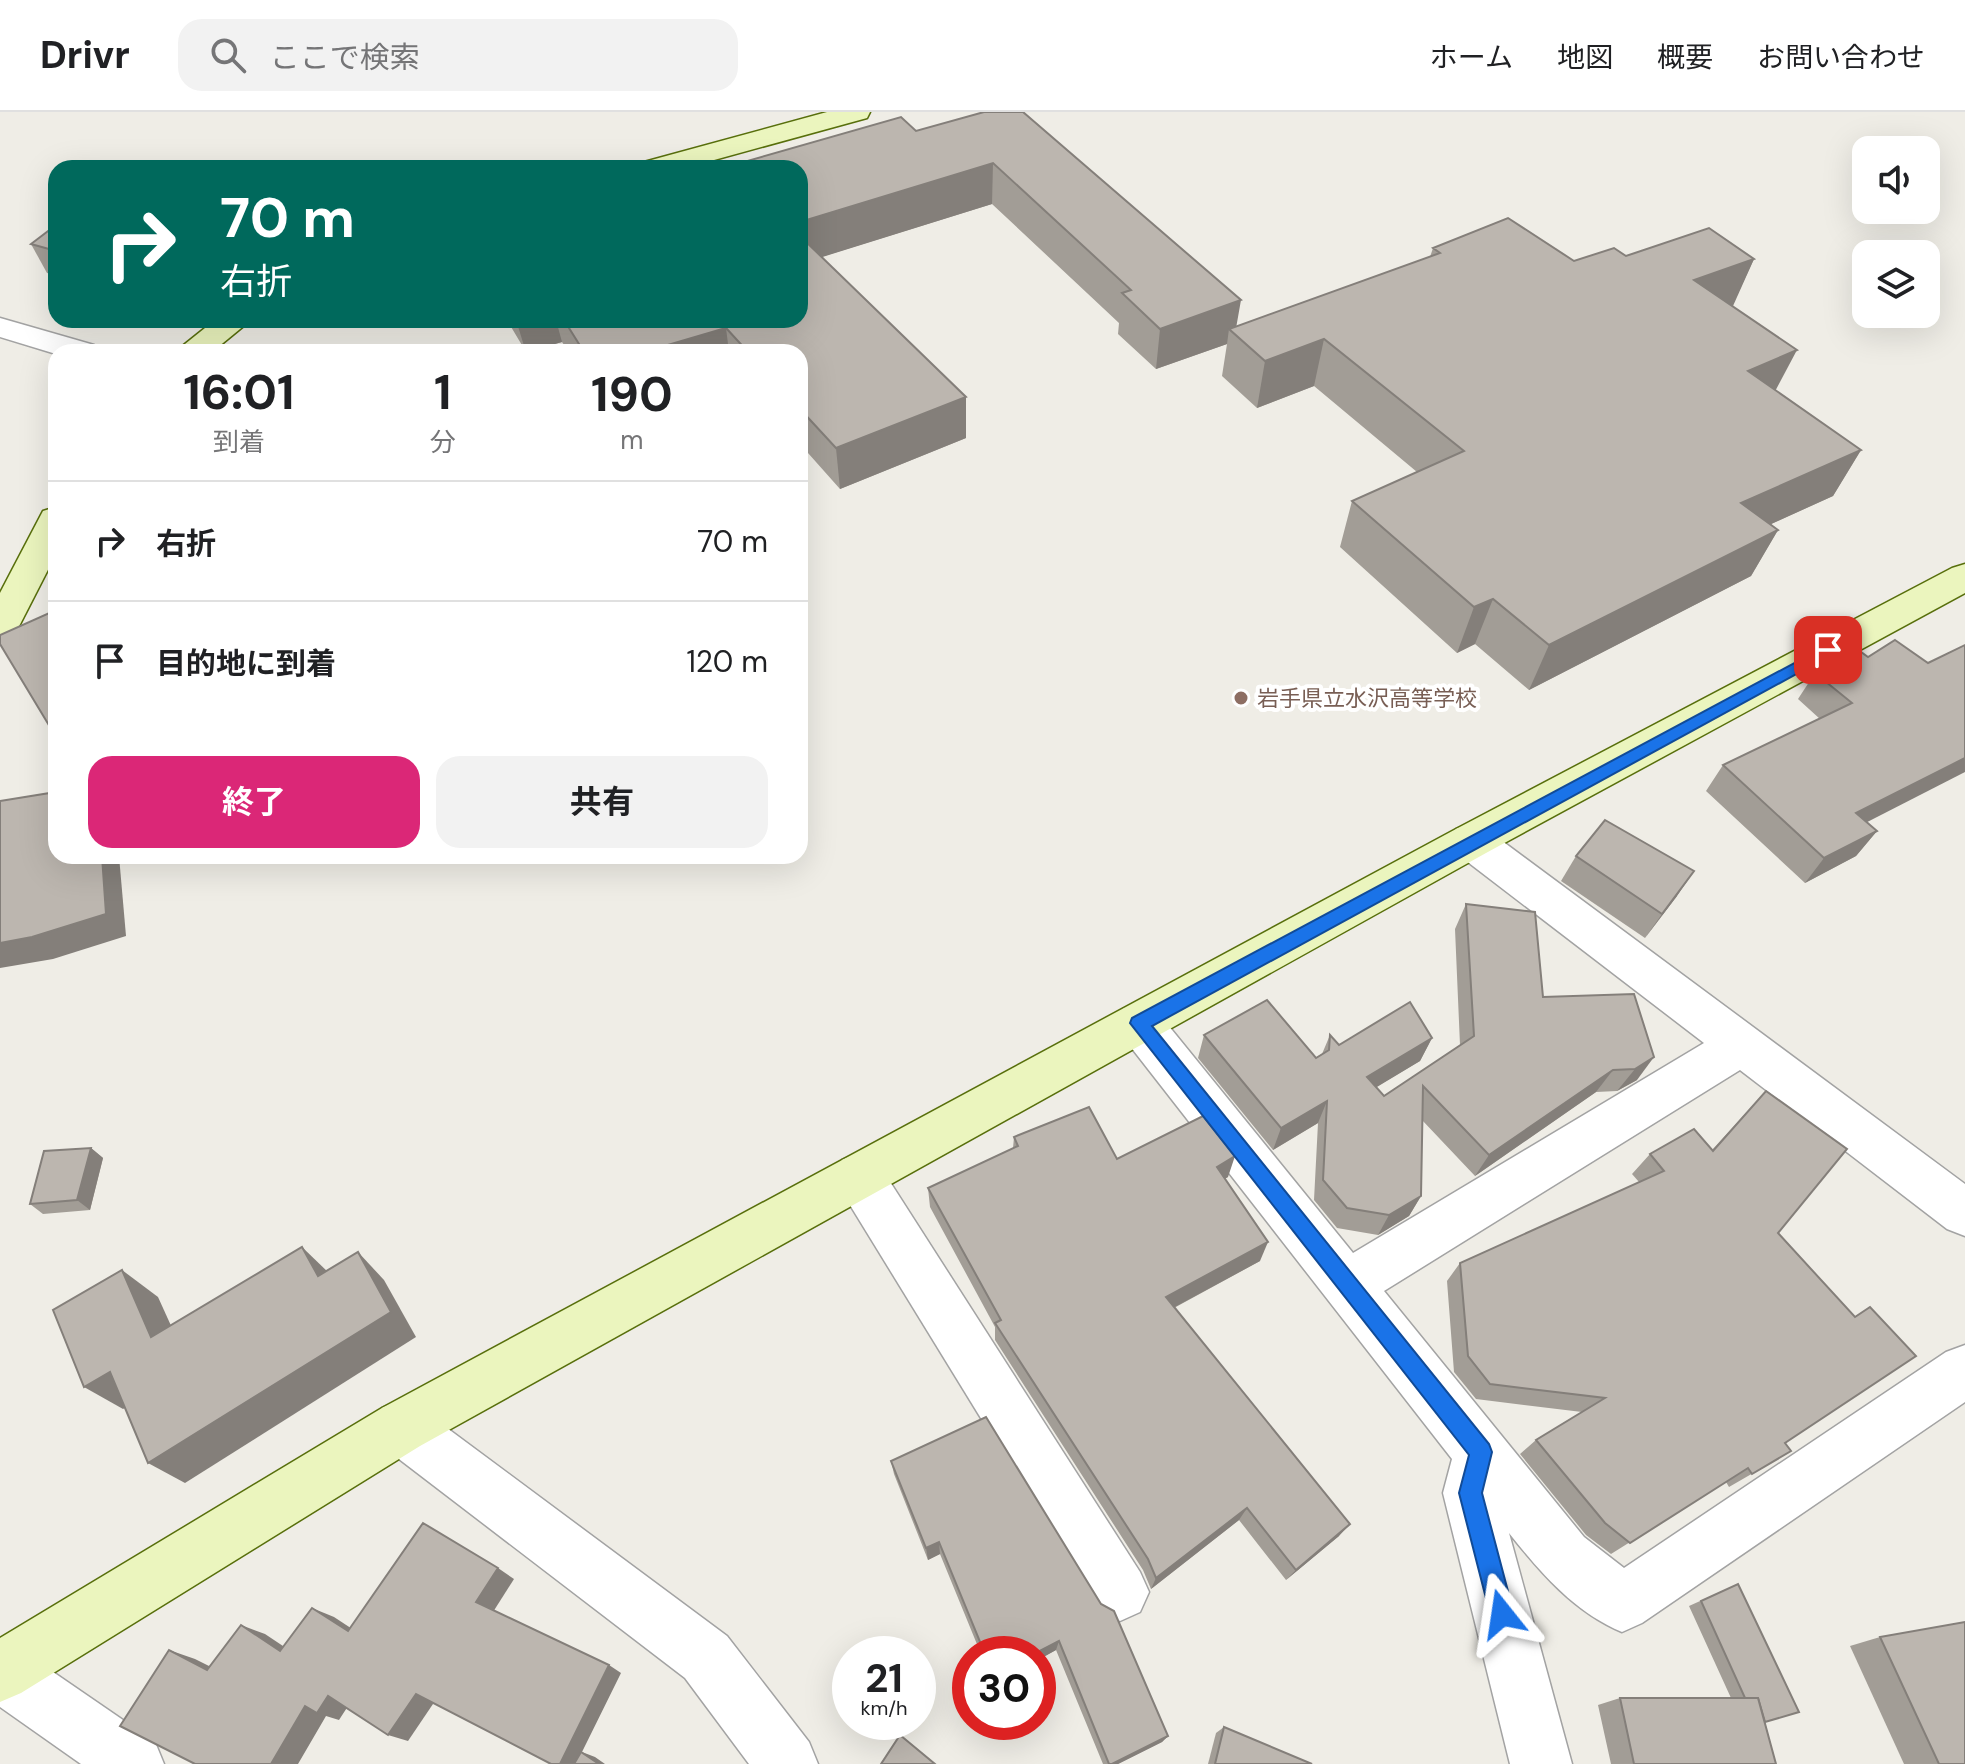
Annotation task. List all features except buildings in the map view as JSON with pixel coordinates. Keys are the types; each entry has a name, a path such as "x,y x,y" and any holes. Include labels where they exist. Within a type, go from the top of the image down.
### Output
{"street":[{"path":"683,160 857,112"},
{"path":"0,327 56,344"},
{"path":"202,344 224,328"},
{"path":"0,629 48,535"},
{"path":"133,1764 0,1671 401,1427 1471,841 1965,577"},
{"path":"1471,841 1965,1213"},
{"path":"1139,1023 1564,1557 1622,1603 1965,1371"},
{"path":"1347,1285 1741,1045"},
{"path":"859,1176 1120,1592"},
{"path":"401,1427 706,1657 787,1764"},
{"path":"1481,1452 1471,1493 1541,1764"}],"place":[{"name":"岩手県立水沢高等学校","path":"1241,698"}],"route":[{"path":"1502,1614 1471,1493 1481,1452 1139,1023 1828,650"}]}
